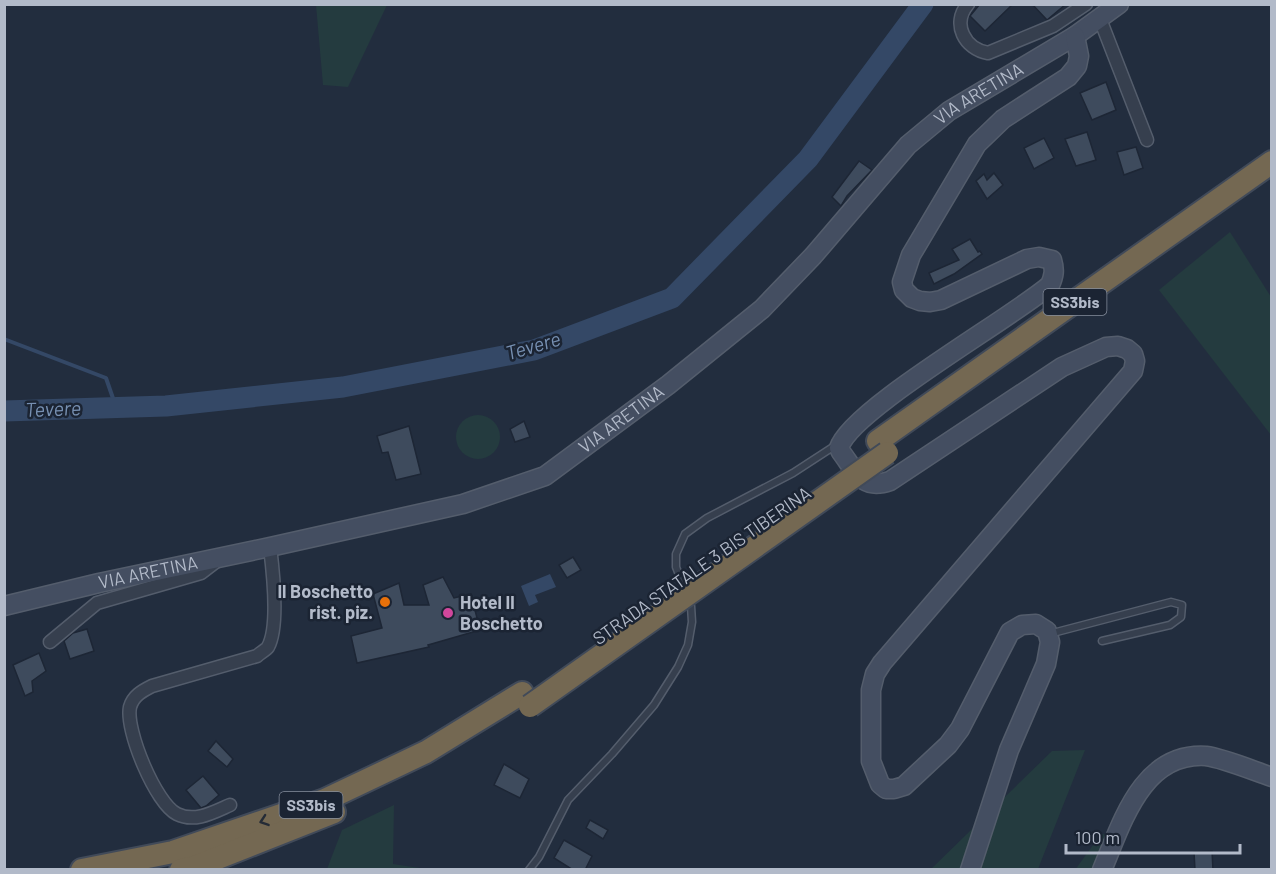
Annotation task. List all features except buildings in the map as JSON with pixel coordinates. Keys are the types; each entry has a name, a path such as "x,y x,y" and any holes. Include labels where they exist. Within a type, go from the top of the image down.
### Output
{"highway":[{"name":"STRADA STATALE 3 BIS TIBERINA","path":"883,447 1272,162"},
{"name":"STRADA STATALE 3 BIS TIBERINA","path":"181,870 195,867 330,814 432,766 883,447 1272,180"},
{"name":"STRADA STATALE 3 BIS TIBERINA","path":"82,870 173,852 325,800 426,752 526,699"}],"street":[{"path":"968,4 962,12 959,24 963,35 978,51 988,53 1053,26 1086,4"},
{"name":"VIA ARETINA","path":"4,606 99,583 270,548 463,504 545,476 668,385 762,309 813,256 908,145 949,111 1075,36 1119,4"},
{"path":"1100,19 1147,140"},
{"path":"970,870 1009,750 1046,664 1050,642 1047,631 1036,624 1022,625 1010,632 960,729 948,745 904,786 894,789 886,789 879,784 871,761 869,744 871,690 875,674 882,663 1133,371 1135,361 1133,354 1118,346 1106,347 1062,367 890,482 871,485 864,482 841,452 841,442 880,404 1050,285 1054,276 1052,260 1039,256 1027,259 941,300 930,302 912,298 904,290 902,282 911,255 977,144 1003,119 1068,77 1077,66 1079,56 1075,36"},
{"path":"230,805 199,818 177,815 162,801 134,740 129,722 130,708 134,698 152,686 256,656 267,648 272,630 274,585 270,548"},
{"path":"50,642 97,603 201,573 222,557"},
{"path":"1102,870 1130,803 1143,784 1174,760 1190,756 1208,756 1272,777"}],"lane":[{"path":"529,870 539,857 568,800 654,705 678,668 688,645 692,622 691,606 676,567 676,554 685,534 707,518 793,473 841,442"},
{"path":"1048,634 1171,602 1182,605 1181,617 1170,625 1102,641"}],"green space":[{"path":"316,5 387,5 348,87 323,85"},
{"path":"1230,232 1271,297 1271,435 1159,290"},
{"path":"478,415 487,416 494,421 499,428 499,446 494,453 487,458 478,459 469,458 462,453 457,446 456,437 457,428 462,421 469,416"},
{"path":"1085,750 1038,869 930,870 1052,751"},
{"path":"394,805 393,864 426,869 327,869 342,830"},
{"path":"1101,834 1124,835 1109,869 1075,870"}],"water":[{"path":"550,574 556,587 535,595 538,602 529,606 521,586"}],"waterway":[{"name":"Tevere","path":"4,411 166,406 343,387 534,350 672,298 808,159 923,4"},
{"path":"4,339 106,378 116,407"}],"place":[{"name":"Il Boschetto rist. piz.","path":"385,602"},
{"name":"Hotel Il Boschetto","path":"448,613"}]}
